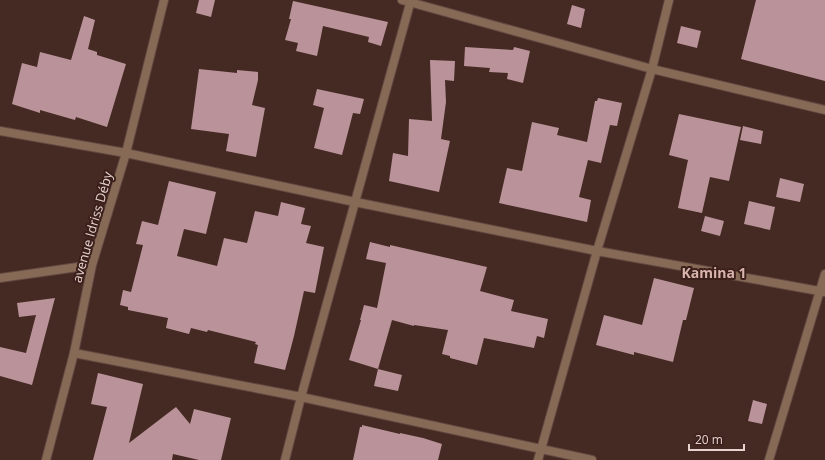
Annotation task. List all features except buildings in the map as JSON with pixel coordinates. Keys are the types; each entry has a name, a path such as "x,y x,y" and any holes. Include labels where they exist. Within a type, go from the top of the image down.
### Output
{"street":[{"name":"avenue Idriss Déby","path":"46,460 74,353 92,264 126,153 164,0"},
{"path":"402,0 411,1 652,69 825,110"},
{"path":"538,460 597,251 652,69 669,0"},
{"path":"285,460 301,397 411,1"},
{"path":"0,131 126,153 355,202 597,251 823,291"},
{"path":"0,278 92,264"},
{"path":"769,460 823,291 825,274"},
{"path":"74,353 301,397 592,460"}],"district":[{"name":"Kamina 1","path":"714,273"}]}
